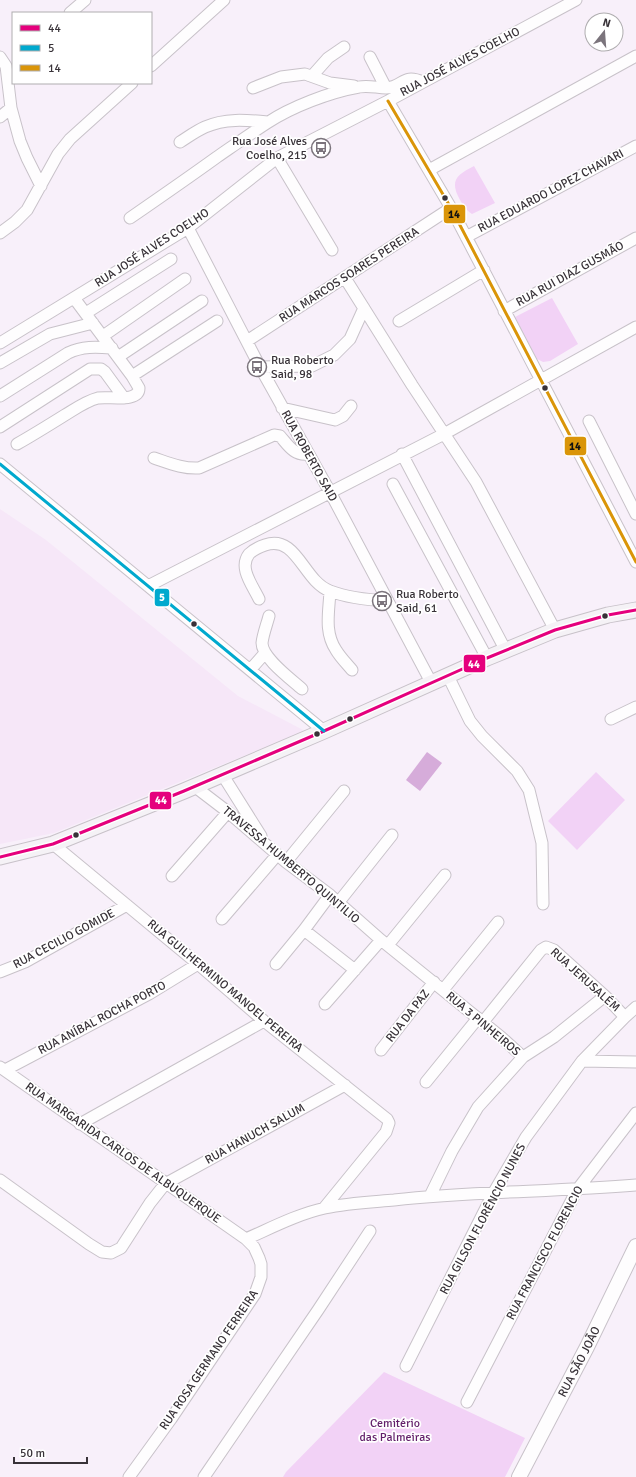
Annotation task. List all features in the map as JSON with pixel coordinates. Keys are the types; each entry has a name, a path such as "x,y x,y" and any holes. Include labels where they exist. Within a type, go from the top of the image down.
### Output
{"main road":[{"path":"0,857 52,844 194,786 432,684 487,658 555,630 608,615 636,610"}],"street":[{"path":"71,12 85,0"},
{"path":"152,65 224,0"},
{"name":"RUA JOSÉ ALVES COELHO","path":"0,343 188,228 278,158 423,82 558,4 576,0"},
{"path":"312,76 328,58 344,47"},
{"path":"0,56 10,64 12,108 22,146 41,186"},
{"path":"429,170 636,56"},
{"path":"370,57 386,88"},
{"path":"253,88 281,77 296,74 312,76 330,83 358,87"},
{"path":"130,218 268,122 296,107 325,96 358,87 368,86 386,88 395,86 410,78 423,82"},
{"path":"0,233 15,222 27,210 58,154 70,139 131,84"},
{"path":"388,101 451,208 636,562"},
{"path":"0,117 12,108"},
{"path":"180,142 205,127 223,121 240,120 268,122"},
{"name":"RUA EDUARDO LOPEZ CHAVARI","path":"466,237 636,146"},
{"path":"278,158 332,250"},
{"name":"RUA MARCOS SOARES PEREIRA","path":"247,341 451,208"},
{"name":"RUA ROBERTO SAID","path":"188,228 260,367 330,492 432,684"},
{"name":"RUA RUI DIAZ GUSMÃO","path":"504,311 636,238"},
{"path":"86,313 171,259"},
{"path":"399,321 484,270"},
{"path":"345,278 476,482 555,630"},
{"path":"103,336 185,279"},
{"path":"17,444 84,403 97,399 124,398 136,395 138,393 139,388 132,376 74,298"},
{"path":"118,357 202,301"},
{"path":"260,367 312,366 334,356 350,339 364,308"},
{"path":"132,376 217,321"},
{"path":"0,363 50,334 93,323"},
{"path":"148,586 402,454 444,434 636,327"},
{"path":"0,396 68,352 88,346 112,348"},
{"path":"0,427 90,369 101,369 105,372 124,398"},
{"path":"282,408 335,420 343,416 352,406"},
{"path":"589,421 636,514"},
{"path":"154,458 189,469 199,468 277,434 294,452 303,455 308,454"},
{"path":"402,454 506,651"},
{"path":"0,464 324,731"},
{"path":"393,484 487,658"},
{"path":"259,599 244,568 245,561 255,549 269,544 279,544 286,546 291,550 308,574 316,582 330,591 360,598 388,601"},
{"path":"330,591 328,628 329,638 336,650 352,670"},
{"path":"269,616 262,644 265,653 302,689"},
{"path":"250,670 265,653"},
{"path":"448,676 470,721 482,736 517,771 529,790 542,843 543,904"},
{"path":"611,719 636,707"},
{"path":"222,774 268,846"},
{"name":"TRAVESSA HUMBERTO QUINTILIO","path":"194,786 330,895 384,942"},
{"path":"222,919 282,858 344,791"},
{"path":"172,876 228,812"},
{"path":"338,903 392,835"},
{"name":"RUA GUILHERMINO MANOEL PEREIRA","path":"52,844 198,964 264,1021 387,1119 389,1123 386,1132 324,1208"},
{"path":"325,1004 445,875"},
{"path":"276,964 330,895"},
{"name":"RUA CECILIO GOMIDE","path":"0,972 25,962 127,905"},
{"path":"443,990 498,922"},
{"path":"304,930 355,970"},
{"name":"RUA 3 PINHEIROS","path":"384,942 480,1020 523,1058 474,1113 452,1151 430,1196"},
{"name":"RUA JERUSALÉM","path":"480,1020 544,947 550,947 554,950 605,996 625,1017"},
{"name":"RUA ANÍBAL ROCHA PORTO","path":"2,1068 149,994 198,964"},
{"name":"RUA DA PAZ","path":"381,1050 434,982"},
{"path":"523,1058 554,1037 605,996"},
{"name":"RUA GILSON FLORÊNCIO NUNES","path":"406,1366 494,1192 530,1132 582,1061 625,1017 636,1008"},
{"path":"426,1082 480,1020"},
{"path":"80,1124 264,1021"},
{"path":"582,1061 636,1062"},
{"name":"RUA MARGARIDA CARLOS DE ALBUQUERQUE","path":"2,1068 165,1184 246,1239"},
{"name":"RUA HANUCH SALUM","path":"165,1184 344,1085"},
{"name":"RUA FRANCISCO FLORENCIO","path":"467,1402 577,1190 636,1113"},
{"path":"0,1180 88,1244 102,1252 111,1253 121,1248 150,1203 165,1184"},
{"path":"246,1239 311,1212 346,1204 494,1192 577,1190 636,1186"},
{"path":"204,1477 370,1231"},
{"name":"RUA ROSA GERMANO FERREIRA","path":"129,1477 171,1419 256,1294 261,1277 261,1264 254,1247 246,1239"},
{"name":"RUA SÃO JOÃO","path":"519,1477 587,1347 636,1246"}],"shaded area":[{"path":"0,509 46,540 238,696 305,731 54,833 0,844"},
{"path":"427,752 442,763 420,791 406,780"}],"green space":[{"path":"474,166 495,203 472,214 460,200 455,188 455,183 459,175"},
{"path":"552,298 578,344 550,361 543,362 537,359 515,317"},
{"path":"596,772 625,800 577,850 548,821"},
{"name":"Cemitério das Palmeiras","path":"384,1372 525,1438 505,1477 283,1477 286,1472"}],"transit line":[{"name":"14","path":"388,101 451,208 636,562"},
{"name":"5","path":"0,464 324,731"},
{"name":"44","path":"0,857 53,844 184,791 324,731 487,658 555,630 608,615 636,610"}],"place":[{"name":"Rua José Alves Coelho, 215","path":"321,148"},
{"name":"Rua Roberto Said, 98","path":"257,367"},
{"name":"Rua Roberto Said, 61","path":"382,601"}]}
